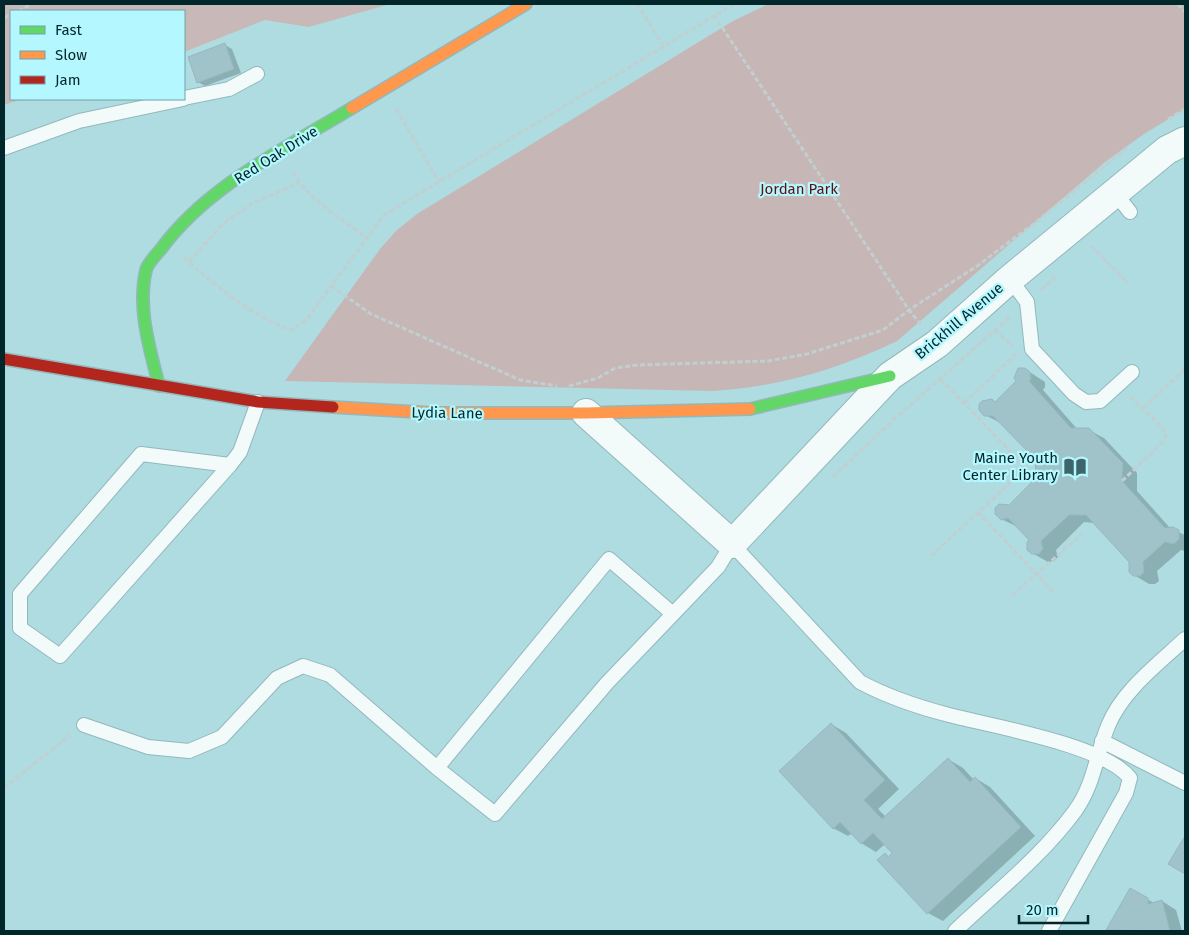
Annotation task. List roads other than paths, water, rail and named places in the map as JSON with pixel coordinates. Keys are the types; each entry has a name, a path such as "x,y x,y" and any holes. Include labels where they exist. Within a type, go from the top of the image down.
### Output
{"street":[{"name":"Red Oak Drive","path":"159,386 143,321 146,269 166,242 204,201 282,151 526,4"},
{"name":"Brickhill Avenue","path":"732,544 890,376 937,344 1010,279 1123,202 1167,150 1185,141"},
{"name":"Lydia Lane","path":"4,359 94,376 258,402 433,414 586,414 756,408 890,376"},
{"path":"586,414 732,544"}],"lane":[{"path":"185,99 228,89 257,74"},
{"path":"4,148 79,122 178,100"},
{"path":"1010,279 1027,302 1032,349 1074,394 1086,402 1100,401 1132,372"},
{"path":"230,465 141,454 20,594 20,628 60,656 230,465 240,452 258,402"},
{"path":"84,725 148,747 189,751 222,737 277,678 303,666 330,675 437,768 495,814 607,683 718,567 732,544 860,682 880,693 911,704 1057,741 1099,757 1126,772 1130,778 1130,785 1050,931"},
{"path":"437,768 609,559 673,614"},
{"path":"955,931 1037,853 1076,810 1090,786 1102,741 1117,709 1142,679 1185,639"},
{"path":"1102,741 1185,784"}],"place":[{"name":"Maine Youth Center Library","path":"1075,467"}],"park label":[{"name":"Jordan Park","path":"799,189"}]}
